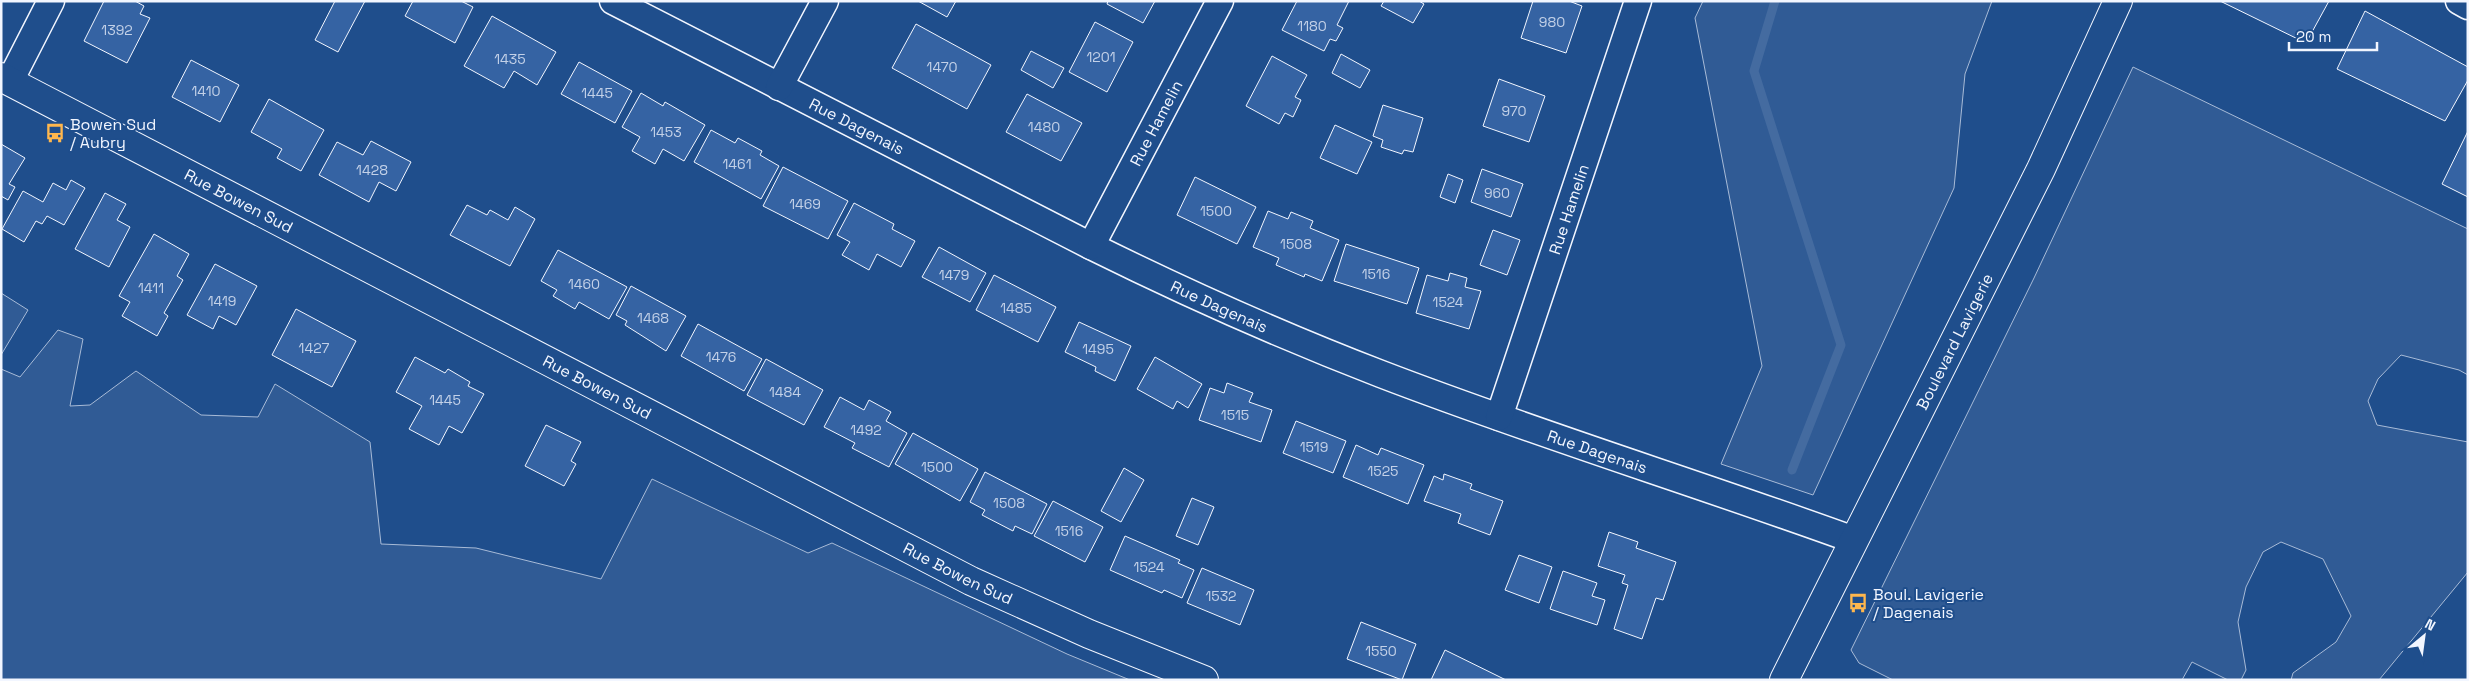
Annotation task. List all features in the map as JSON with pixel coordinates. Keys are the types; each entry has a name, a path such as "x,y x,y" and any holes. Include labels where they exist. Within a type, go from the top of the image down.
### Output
{"street":[{"path":"6,79 51,1"},
{"name":"Rue Dagenais","path":"613,1 1170,286 1382,374 1499,417 1854,540"},
{"path":"780,87 825,1"},
{"name":"Rue Hamelin","path":"1092,246 1220,1"},
{"name":"Rue Hamelin","path":"1499,417 1638,1"},
{"name":"Boulevard Lavigerie","path":"1784,680 2041,169 2118,1"},
{"path":"2459,1 2468,6"},
{"name":"Rue Bowen Sud","path":"6,79 971,581 1089,634 1204,680"}],"shaded area":[{"path":"1703,1 1992,1 1965,74 1954,188 1813,495 1721,464 1762,366 1695,18"},
{"path":"2133,67 2468,229 2468,375 2459,370 2401,355 2378,379 2368,401 2377,425 2468,442 2468,572 2379,680 2291,680 2293,673 2336,642 2351,616 2323,559 2281,542 2263,552 2246,587 2238,622 2246,670 2241,680 2228,680 2192,662 2182,680 1893,680 1859,663 1851,650 2034,278"},
{"path":"1,293 28,310 1,355"},
{"path":"58,330 83,339 70,406 90,405 136,371 201,415 258,417 275,384 370,442 381,544 476,548 601,579 652,479 808,553 832,543 1067,654 1130,680 1,680 1,369 20,377"}],"building":[{"path":"104,1 135,1 144,6 140,14 150,18 127,63 84,41"},
{"path":"335,1 365,1 338,52 315,40"},
{"path":"413,1 461,1 473,7 455,43 405,16"},
{"path":"918,1 956,1 947,17"},
{"path":"1108,1 1155,1 1143,23 1107,4"},
{"path":"1297,1 1349,1 1337,25 1343,28 1336,41 1330,39 1324,51 1282,30"},
{"path":"1384,1 1419,1 1424,4 1413,23 1381,6"},
{"path":"1533,1 1569,1 1582,6 1566,53 1521,38"},
{"path":"2220,1 2329,1 2306,43"},
{"path":"2365,11 2468,67 2468,80 2445,121 2337,69"},
{"path":"492,16 556,52 537,85 514,71 504,88 464,66"},
{"path":"1095,22 1133,42 1107,92 1069,72"},
{"path":"916,24 991,65 967,109 892,68"},
{"path":"1031,51 1064,68 1053,88 1021,70"},
{"path":"1341,54 1370,70 1360,88 1332,73"},
{"path":"1272,56 1307,75 1295,97 1301,100 1293,117 1285,113 1279,124 1246,106"},
{"path":"191,60 239,85 220,122 172,97"},
{"path":"579,62 632,91 615,123 561,94"},
{"path":"1499,79 1545,96 1529,142 1483,126"},
{"path":"641,93 663,106 665,102 705,125 684,161 663,149 655,164 632,151 640,137 622,127"},
{"path":"1027,94 1082,123 1061,161 1006,132"},
{"path":"269,99 324,130 301,171 277,158 282,149 251,132"},
{"path":"1383,105 1423,118 1413,152 1404,150 1402,154 1381,147 1383,140 1373,136"},
{"path":"1335,125 1372,142 1357,174 1320,158"},
{"path":"711,130 735,143 738,138 762,151 760,155 779,166 761,199 694,162"},
{"path":"2468,131 2468,197 2442,184"},
{"path":"371,141 411,162 396,191 379,182 369,202 319,175 337,142 363,155"},
{"path":"1,144 25,158 9,184 15,187 8,200 1,196"},
{"path":"783,167 848,201 828,239 763,206"},
{"path":"1482,169 1523,184 1511,217 1471,202"},
{"path":"1448,174 1463,180 1455,203 1440,197"},
{"path":"1195,177 1256,207 1237,244 1177,215"},
{"path":"71,180 85,188 64,225 47,216 42,224 36,221 24,242 2,229 23,191 43,202 53,183 66,190"},
{"path":"105,193 126,204 117,220 130,227 109,267 75,249"},
{"path":"854,203 894,224 892,229 915,241 901,267 877,254 869,270 842,255 850,242 837,235"},
{"path":"467,205 487,215 490,210 508,220 515,207 535,219 510,266 450,235"},
{"path":"1268,211 1288,219 1291,212 1313,221 1310,228 1339,240 1322,281 1305,274 1304,277 1276,265 1279,258 1253,247"},
{"path":"1493,230 1520,240 1507,275 1480,265"},
{"path":"154,234 189,254 177,276 183,280 164,313 168,316 157,336 122,316 130,302 119,296"},
{"path":"1346,244 1419,268 1407,304 1334,281"},
{"path":"939,247 986,273 970,302 922,277"},
{"path":"558,250 627,287 609,319 579,302 575,309 553,296 557,290 541,281"},
{"path":"215,264 257,286 236,325 219,316 213,329 187,315"},
{"path":"1450,273 1467,278 1465,287 1481,291 1469,329 1416,313 1427,275 1448,281"},
{"path":"994,275 1056,307 1038,342 976,310"},
{"path":"631,286 686,316 666,351 625,325 627,321 616,315"},
{"path":"296,309 356,341 332,387 272,355"},
{"path":"1079,322 1131,346 1115,381 1095,371 1096,367 1065,352"},
{"path":"698,324 762,359 744,391 681,356"},
{"path":"415,357 445,373 448,369 470,382 468,386 484,394 462,433 449,426 439,445 409,429 422,406 396,392"},
{"path":"1155,357 1202,384 1188,408 1177,401 1173,409 1137,389"},
{"path":"766,359 823,390 804,425 747,395"},
{"path":"1227,383 1253,393 1249,402 1272,410 1261,442 1199,420 1210,388 1224,393"},
{"path":"840,397 864,410 869,400 891,412 886,421 907,433 889,467 852,448 855,443 824,427"},
{"path":"1296,421 1346,441 1333,473 1283,453"},
{"path":"546,425 581,442 571,461 576,464 564,486 525,466"},
{"path":"913,433 978,469 960,501 895,464"},
{"path":"1356,445 1378,455 1381,448 1424,465 1408,504 1343,477"},
{"path":"1124,468 1144,480 1121,522 1101,511"},
{"path":"985,472 1047,504 1032,534 1015,526 1013,531 982,515 985,510 970,502"},
{"path":"1444,474 1472,484 1470,489 1503,501 1490,535 1458,523 1461,514 1424,501 1434,476 1443,480"},
{"path":"1192,498 1214,507 1198,545 1176,536"},
{"path":"1053,501 1103,527 1085,562 1034,536"},
{"path":"1609,532 1638,542 1636,548 1676,562 1663,600 1656,598 1642,639 1614,629 1628,585 1622,583 1625,575 1598,566"},
{"path":"1125,536 1180,560 1178,563 1194,570 1182,598 1164,590 1162,593 1110,570"},
{"path":"1519,555 1552,567 1539,603 1505,590"},
{"path":"1202,568 1254,590 1240,625 1187,603"},
{"path":"1563,571 1597,583 1592,596 1605,600 1597,625 1550,609"},
{"path":"1361,622 1416,644 1402,680 1347,659"},
{"path":"1445,650 1506,680 1431,680"}],"waterway":[{"path":"1775,1 1754,71 1841,345 1792,470"}],"place":[{"name":"Bowen Sud / Aubry","path":"55,133"},
{"name":"Boul. Lavigerie / Dagenais","path":"1858,603"}]}
